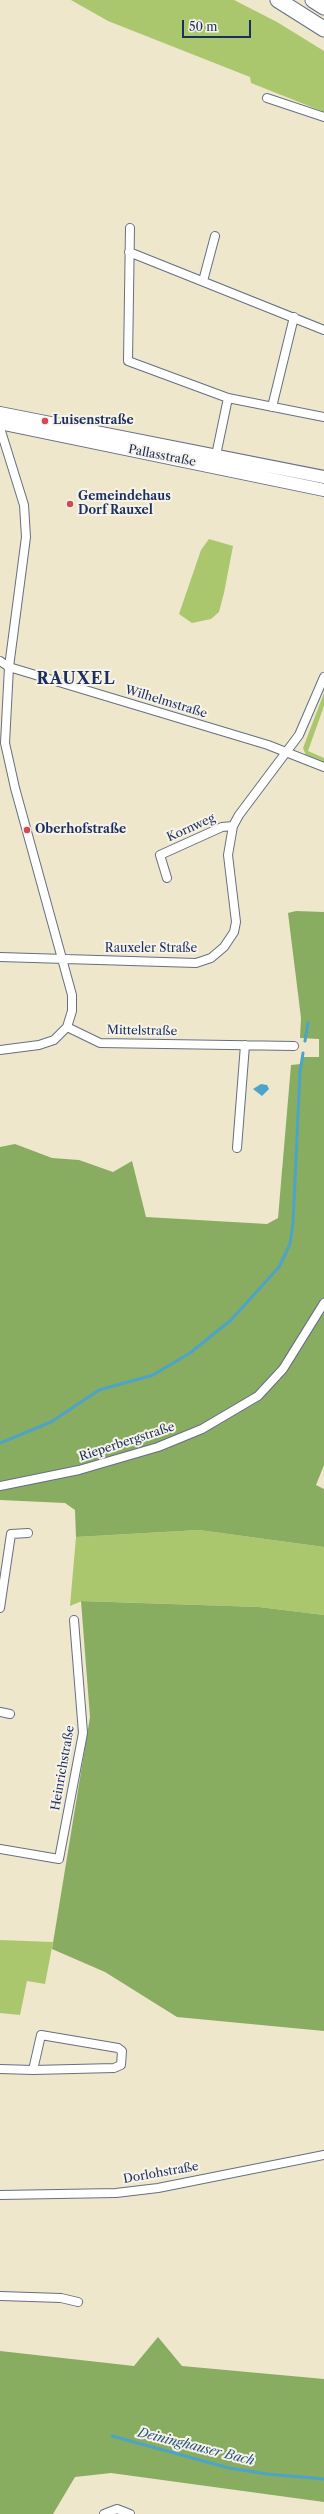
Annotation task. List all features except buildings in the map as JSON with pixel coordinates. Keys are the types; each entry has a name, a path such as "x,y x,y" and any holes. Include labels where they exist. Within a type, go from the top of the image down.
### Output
{"highway":[{"path":"278,0 324,29"},
{"path":"313,0 324,7"}],"main road":[{"name":"Pallasstraße","path":"0,412 215,462 324,490"},
{"name":"Pallasstraße","path":"0,423 215,462 324,477"}],"street":[{"path":"267,98 324,117"},
{"path":"130,228 128,361 228,398 324,417"},
{"path":"203,281 215,236"},
{"path":"129,252 324,330"},
{"path":"272,407 294,317"},
{"path":"215,462 228,398"},
{"path":"0,428 19,488 26,521 26,537 9,667 3,743 72,995 72,1011 67,1027 54,1040 39,1045 0,1050"},
{"name":"Wilhelmstraße","path":"0,661 9,667 286,752 324,767"},
{"name":"Rauxeler Straße","path":"0,957 196,963 212,958 224,946 234,932 236,922 228,855 233,826 239,815 286,752 307,719 324,677"},
{"name":"Kornweg","path":"167,878 160,855 222,827 233,826"},
{"name":"Mittelstraße","path":"67,1027 100,1043 294,1046"},
{"path":"237,1148 245,1045"},
{"name":"Rieperbergstraße","path":"0,1486 86,1468 158,1447 202,1429 258,1396 283,1369 324,1303"},
{"path":"0,1608 11,1534 28,1533"},
{"name":"Heinrichstraße","path":"0,1849 59,1859 83,1733 74,1620"},
{"path":"0,1712 10,1714"},
{"path":"0,2069 33,2070 114,2068 121,2065 122,2051 118,2048 41,2035 33,2070"},
{"name":"Dorlohstraße","path":"0,2195 116,2193 144,2190 324,2155"},
{"path":"0,2296 60,2298 78,2302"},
{"path":"104,2514 118,2509 130,2514"}],"green space":[{"path":"71,0 234,0 277,22 324,51 324,112 251,83 250,77 108,21"},
{"path":"209,539 233,546 224,593 219,612 211,619 192,623 179,614 201,550"},
{"path":"324,693 324,706 308,751 324,758 324,763 307,758 303,748"},
{"path":"296,911 324,912 324,1465 316,1485 324,1489 324,1547 199,1530 76,1537 75,1510 65,1503 0,1500 0,1147 15,1144 52,1158 79,1160 113,1172 132,1161 146,1217 267,1224 278,1218 291,1065 301,1064 302,1057 319,1057 319,1039 300,1038 301,1018 288,913"},
{"path":"199,1530 324,1547 324,1615 259,1607 82,1601 70,1606 76,1537"},
{"path":"81,1601 259,1607 324,1615 324,2031 177,2017 105,1972 52,1949 90,1717"},
{"path":"0,1940 53,1942 45,1984 27,1981 20,2015 0,2013"},
{"path":"158,2337 182,2366 324,2379 324,2502 111,2473 75,2477 53,2514 0,2514 0,2351 134,2366"}],"water":[{"path":"261,1084 267,1085 269,1089 262,1096 253,1089"}],"waterway":[{"path":"305,1041 308,1023"},
{"path":"0,1443 51,1422 99,1390 153,1375 190,1353 231,1320 279,1267 290,1244 293,1223 300,1072 303,1053"},
{"name":"Deininghauser Bach","path":"112,2436 229,2468 267,2474 324,2479"}],"place":[{"name":"Luisenstraße","path":"45,421"},
{"name":"Gemeindehaus Dorf Rauxel","path":"70,504"},
{"name":"Oberhofstraße","path":"27,830"}],"district":[{"name":"RAUXEL","path":"76,679"}]}
